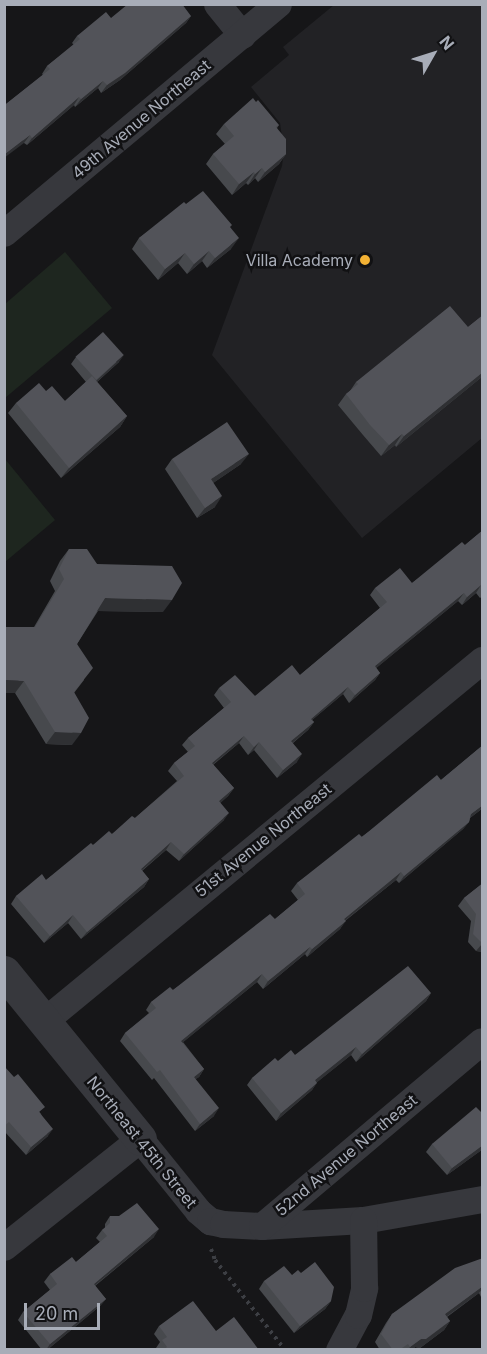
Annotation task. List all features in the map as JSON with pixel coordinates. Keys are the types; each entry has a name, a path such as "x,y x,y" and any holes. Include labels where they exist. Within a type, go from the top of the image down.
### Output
{"street":[{"path":"218,4 242,35"},
{"name":"49th Avenue Northeast","path":"4,233 278,4"},
{"name":"51st Avenue Northeast","path":"44,1021 483,660"},
{"name":"Northeast 45th Street","path":"4,972 198,1211"},
{"name":"52nd Avenue Northeast","path":"198,1211 210,1221 262,1226 483,1041"},
{"path":"4,1247 140,1139"},
{"path":"262,1226 363,1220 483,1199"},
{"path":"339,1350 358,1314 364,1288 363,1220"}],"path":[{"name":"Northeast 45th Street","path":"198,1211 215,1260 285,1350"}],"shaded area":[{"name":"Villa Academy","path":"334,5 482,5 482,438 362,538 212,355 282,166 284,151 280,123 251,87 289,55 283,47"},
{"path":"65,252 112,308 5,398 5,304"},
{"path":"5,459 55,520 4,562"}],"building":[{"path":"128,4 182,4 191,16 125,73 107,85 103,81 81,99 79,97 32,138 30,135 4,155 4,102 6,104 50,69 47,66 80,39 77,36 106,12 111,18"},
{"path":"253,98 256,102 258,100 279,125 276,127 286,139 286,154 265,172 262,168 239,184 213,154 234,136 224,124"},
{"path":"203,191 232,225 230,227 239,238 215,258 209,251 194,264 185,253 165,269 139,238 184,202 186,204"},
{"path":"450,306 468,327 483,315 483,372 404,436 402,434 389,445 346,394 358,384 356,382"},
{"path":"103,332 124,355 96,380 76,357"},
{"path":"92,376 127,416 69,468 16,403 39,383 46,391 52,386 65,401"},
{"path":"227,422 249,454 211,479 222,496 205,508 172,459"},
{"path":"483,530 483,587 481,585 467,597 464,593 375,666 380,673 355,695 348,687 311,719 314,722 291,741 302,754 283,770 259,742 254,747 244,736 212,763 234,788 219,801 229,813 184,854 171,842 141,869 149,879 87,932 73,915 50,936 16,896 42,874 46,880 91,843 93,845 109,831 112,834 132,816 135,818 184,776 174,763 195,746 188,738 231,702 219,688 235,675 255,696 292,665 300,675 387,602 375,588 400,568 412,583 462,542 465,545"},
{"path":"69,549 87,549 97,564 172,566 182,583 172,600 105,598 77,644 93,668 74,692 89,718 81,733 55,732 24,681 4,680 4,627 35,627 64,579 59,569"},
{"path":"483,745 483,805 471,814 469,822 404,876 401,872 312,949 310,947 268,981 262,974 181,1041 204,1069 194,1077 219,1108 200,1124 160,1070 157,1072 125,1033 156,1008 151,1002 170,987 173,990 270,914 275,919 305,894 297,883 359,834 362,837 437,775 441,780"},
{"path":"483,883 483,944 473,934 476,914 464,898"},
{"path":"408,966 431,993 362,1054 356,1047 315,1080 317,1083 281,1113 252,1078 275,1058 278,1061 291,1050 295,1055"},
{"path":"4,1066 14,1077 18,1074 45,1107 39,1112 53,1129 31,1147 9,1122 4,1126"},
{"path":"476,1107 483,1114 483,1145 452,1168 432,1144"},
{"path":"137,1203 159,1229 94,1284 106,1299 50,1344 23,1312 57,1284 50,1274 72,1257 76,1262 107,1236 102,1230 110,1223 110,1216 119,1216"},
{"path":"483,1258 483,1286 445,1314 450,1321 426,1339 421,1339 410,1347 408,1344 399,1350 393,1350 381,1334 392,1314 455,1268"},
{"path":"315,1262 334,1287 331,1301 300,1326 264,1281 284,1266 292,1275 298,1270 301,1273"},
{"path":"193,1301 216,1331 234,1317 259,1350 163,1350 167,1347 162,1340 167,1337 159,1326"}],"place":[{"name":"Villa Academy","path":"365,260"}]}
